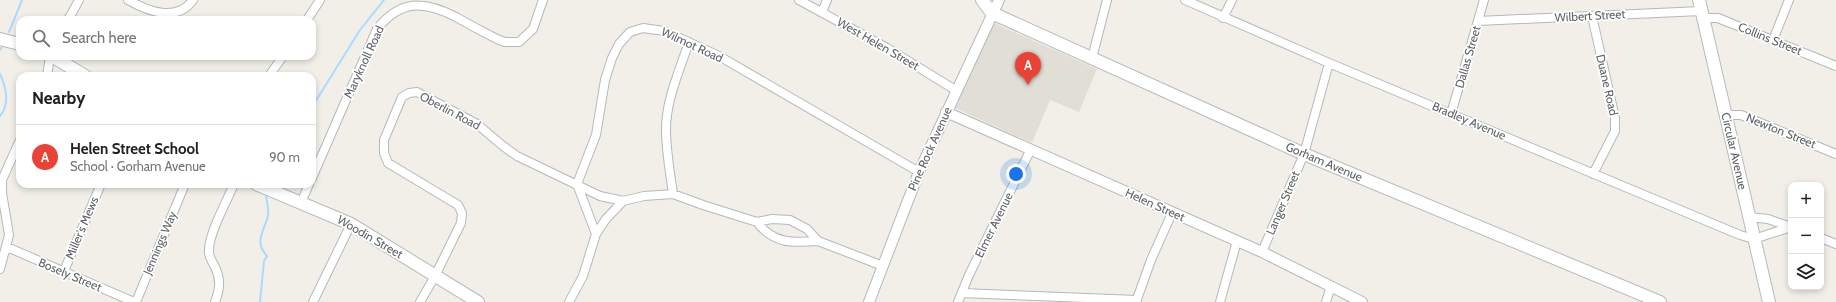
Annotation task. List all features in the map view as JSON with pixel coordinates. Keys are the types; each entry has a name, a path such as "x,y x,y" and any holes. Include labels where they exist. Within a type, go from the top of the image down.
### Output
{"main road":[{"path":"982,0 992,13"},
{"name":"Circular Avenue","path":"1701,10 1769,302"},
{"name":"Gorham Avenue","path":"992,13 1304,154 1660,302"},
{"path":"0,39 16,43"},
{"path":"58,60 78,72"},
{"name":"Woodin Street","path":"265,188 351,224 478,302"}],"street":[{"path":"70,16 79,0"},
{"path":"128,0 146,10 165,14 178,11 193,0"},
{"path":"310,16 320,0"},
{"name":"Maryknoll Road","path":"316,169 377,29 384,18 395,8 410,3 427,3 497,39 505,42 519,42 532,29 543,0"},
{"name":"West Helen Street","path":"799,0 957,91"},
{"path":"822,12 827,0"},
{"name":"Pine Rock Avenue","path":"869,302 919,172 999,0"},
{"path":"1092,58 1107,0"},
{"name":"Bradley Avenue","path":"1185,0 1223,18 1740,236 1754,238"},
{"path":"1223,18 1232,0"},
{"name":"Dallas Street","path":"1451,114 1484,0"},
{"path":"1773,40 1789,0"},
{"name":"Wilbert Street","path":"1478,21 1701,10"},
{"name":"Collins Street","path":"1701,10 1836,66"},
{"name":"Duane Road","path":"1592,16 1615,118 1615,131 1593,174"},
{"name":"Wilmot Road","path":"577,184 596,135 605,80 612,58 619,44 630,32 643,28 664,31 719,56 919,172"},
{"path":"673,194 667,154 666,127 670,105 689,42"},
{"path":"48,72 50,60"},
{"path":"272,72 280,60"},
{"name":"Langer Street","path":"1262,252 1304,154 1329,63"},
{"name":"Oberlin Road","path":"420,302 462,223 462,213 458,205 388,163 384,153 384,140 402,97 409,93 417,92 477,124 517,156 600,196 623,201 644,196 673,194 758,222 772,219 790,220 807,229 818,241"},
{"name":"Helen Street","path":"946,112 1238,241 1362,302"},
{"name":"Newton Street","path":"1725,115 1741,115 1836,154"},
{"path":"0,269 7,247 9,228 2,193 2,180 16,149"},
{"name":"Elmer Avenue","path":"958,302 969,275 1031,149"},
{"path":"577,184 596,234"},
{"name":"Miller's Mews","path":"64,271 99,188"},
{"name":"Jennings Way","path":"135,302 183,188"},
{"path":"215,302 220,282 215,266 209,257 209,249 211,238 232,188"},
{"path":"301,203 307,188"},
{"path":"569,302 583,276 596,234 606,219 623,201"},
{"path":"962,293 1048,300 1137,301 1151,260 1172,213"},
{"path":"1750,217 1768,219 1788,226"},
{"name":"Oberlin Road","path":"758,222 764,232 780,240 796,242 818,241 883,266"},
{"path":"314,302 351,224"},
{"path":"1754,238 1788,228"},
{"path":"1824,239 1836,244"},
{"path":"1220,302 1238,241"},
{"name":"Bosely Street","path":"7,247 135,302"},
{"path":"1326,302 1331,286"}],"shaded area":[{"path":"994,23 1097,69 1079,112 1050,100 1032,143 955,108"}],"waterway":[{"path":"9,32 22,0"},
{"path":"316,101 360,30 384,0"},
{"path":"0,74 6,95 5,106 0,116"},
{"path":"260,302 264,261 267,256 263,251 260,241 268,215 266,196"}],"place":[{"name":"Helen Street School","path":"1028,85"}]}
